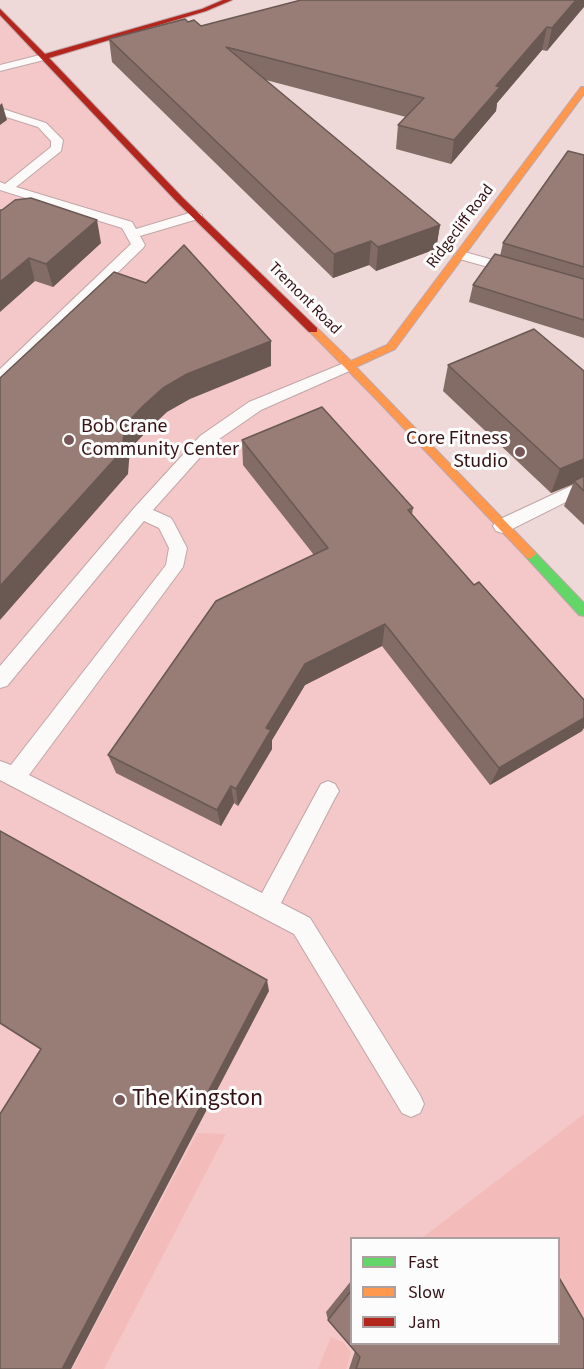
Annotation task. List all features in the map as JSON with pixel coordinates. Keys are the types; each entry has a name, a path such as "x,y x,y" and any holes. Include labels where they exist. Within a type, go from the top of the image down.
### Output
{"main road":[{"path":"44,57 106,40 223,1"},
{"name":"Tremont Road","path":"0,11 196,215 380,396 584,611"},
{"name":"Ridgecliff Road","path":"349,366 391,347 584,89"}],"lane":[{"path":"0,68 44,57"},
{"path":"0,111 42,125 57,140 57,148 3,187"},
{"path":"0,378 138,245 127,225 3,187"},
{"path":"132,234 196,215"},
{"path":"461,255 532,276"},
{"path":"0,680 141,512 206,440 255,406 349,366"},
{"path":"502,526 584,486"},
{"path":"141,512 165,523 178,548 174,567 7,773 302,926 411,1104"},
{"path":"266,908 328,791"}],"shaded area":[{"path":"0,11 584,611 584,1369 0,1369"},
{"path":"584,1114 584,1342 560,1299 560,1237 423,1237"},
{"path":"197,1133 226,1134 104,1369 72,1369"},
{"path":"331,1337 343,1342 351,1352 346,1369 318,1369"}],"building":[{"path":"301,0 576,0 552,28 547,27 496,86 500,87 454,140 398,125 424,98 226,47 440,225 378,247 371,241 334,254 109,39 185,19 188,22 194,20 201,26"},
{"path":"568,151 584,155 584,267 503,243"},
{"path":"31,198 97,220 46,264 29,258 0,282 0,210 15,200"},
{"name":"Bob Crane Community Center","path":"184,245 271,341 187,374 163,388 143,406 125,425 122,451 0,586 0,378 114,272 146,283"},
{"path":"495,254 584,279 584,320 473,285"},
{"path":"534,329 584,371 584,459 560,469 448,365"},
{"path":"322,407 413,508 408,510 474,585 479,582 584,700 584,718 499,768 385,624 305,664 266,728 271,730 236,789 231,786 217,810 108,755 216,601 328,548 242,440"},
{"path":"584,476 584,491 574,481"},
{"name":"The Kingston","path":"0,831 267,980 62,1369 0,1369 0,1114 41,1049 0,1023"},
{"path":"560,1279 584,1320 584,1369 356,1369 360,1357 328,1320 350,1292 350,1345 560,1345"}],"traffic: fast":[{"path":"530,554 584,611"}],"traffic: slow":[{"path":"349,366 391,347 584,89"},
{"path":"313,330 380,396 530,554"}],"traffic: jam":[{"path":"44,57 204,10 229,0"},
{"path":"0,11 180,200 313,330"}],"place":[{"name":"Bob Crane Community Center","path":"69,440"},
{"name":"Core Fitness Studio","path":"520,452"},
{"name":"The Kingston","path":"120,1100"}]}
